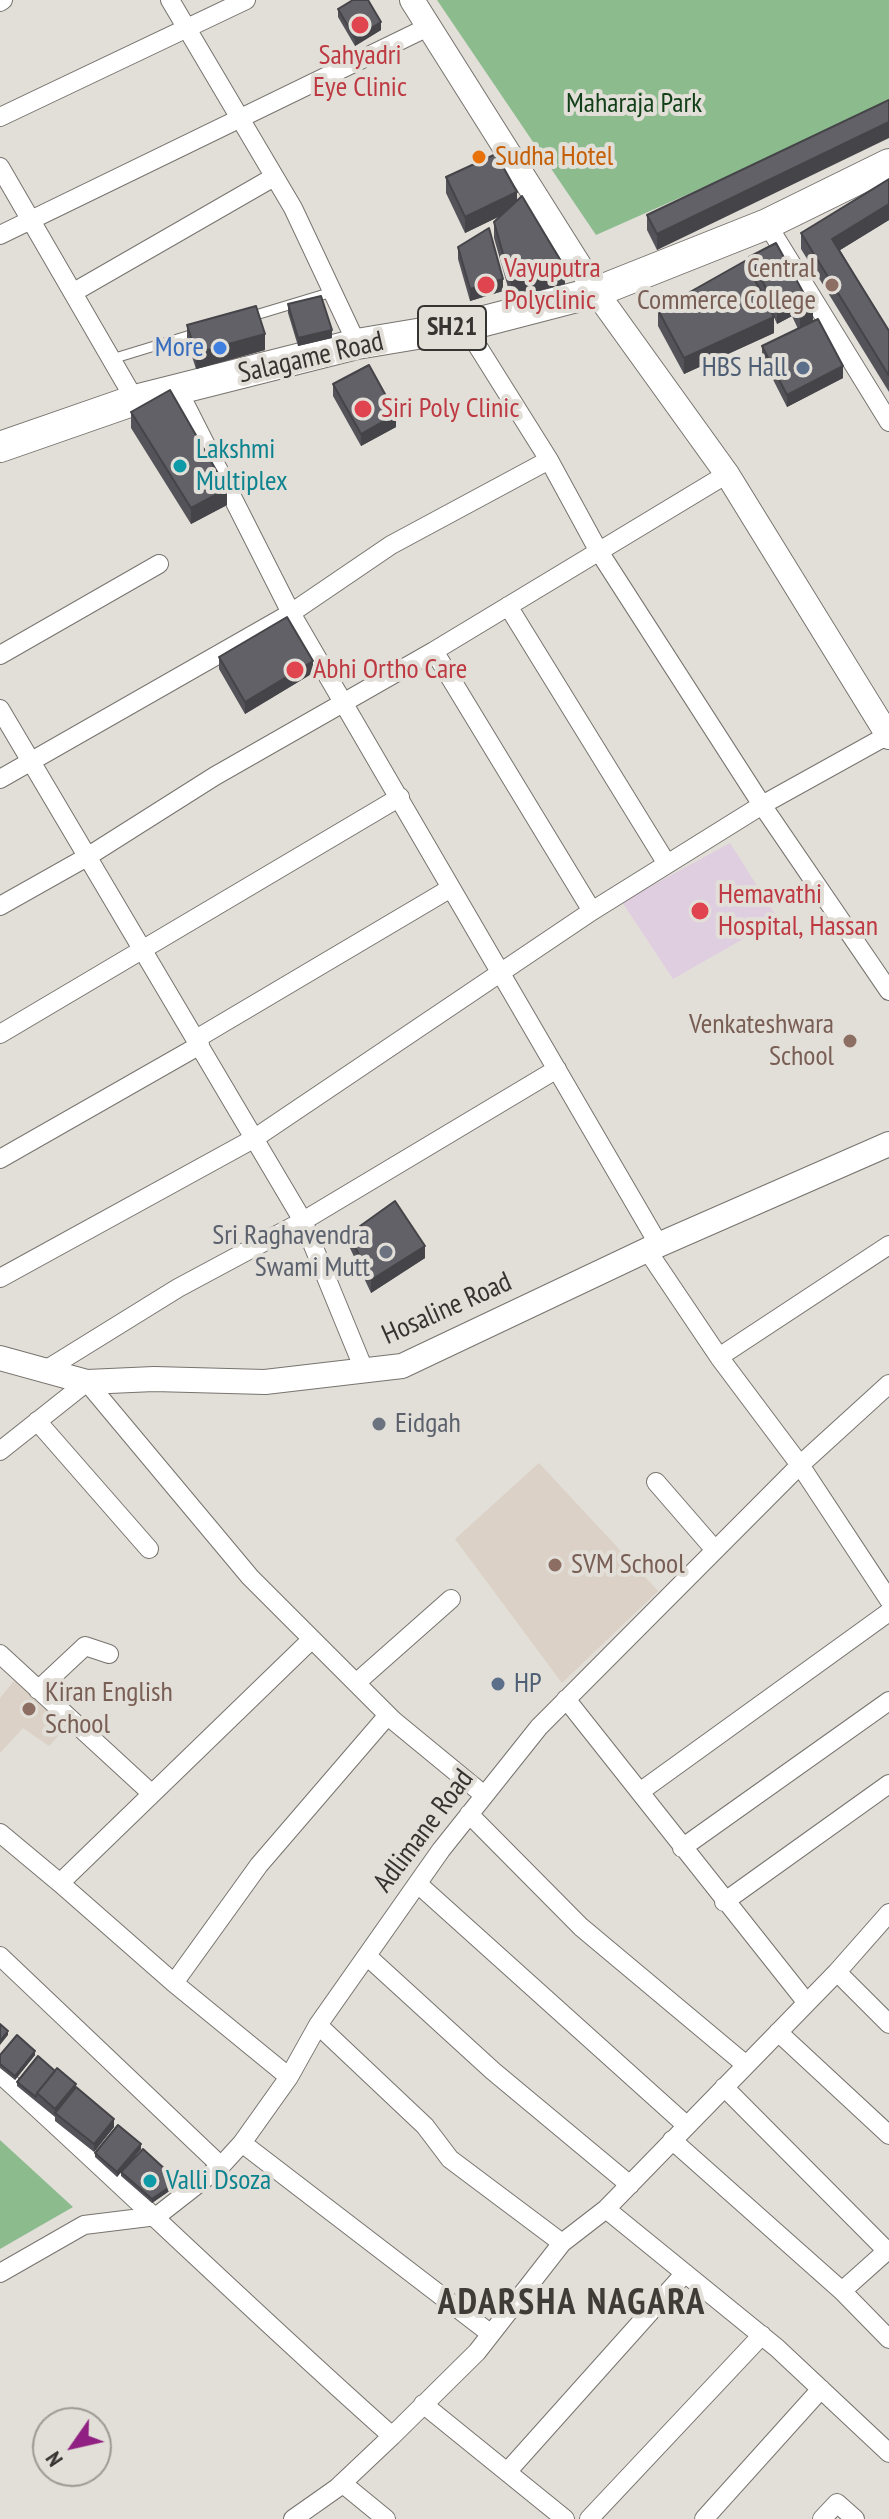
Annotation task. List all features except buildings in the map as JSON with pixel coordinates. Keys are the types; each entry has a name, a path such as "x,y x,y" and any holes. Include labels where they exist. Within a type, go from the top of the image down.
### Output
{"main road":[{"name":"Salagame Road","path":"0,447 135,400 357,344 465,326 596,292 767,224 889,164"}],"street":[{"path":"170,0 274,177 357,344"},
{"path":"0,117 246,0"},
{"path":"0,1278 255,1138 592,911 762,805 889,736 727,474 596,292 412,0"},
{"path":"0,235 428,27"},
{"path":"0,167 135,400"},
{"path":"74,292 274,177"},
{"path":"767,224 889,422"},
{"path":"465,326 549,460 598,550 762,805 889,991"},
{"path":"178,390 291,613 502,971 653,1247 719,1357 800,1465 889,1600"},
{"path":"0,779 30,759 291,613 391,545 549,460"},
{"path":"0,906 87,857 215,776 344,705 727,474"},
{"path":"0,655 159,564"},
{"path":"508,606 667,864"},
{"path":"434,651 592,911"},
{"path":"0,709 303,1221 365,1372"},
{"path":"0,1034 400,797"},
{"path":"0,1159 451,888"},
{"path":"44,1371 178,1288 303,1221 557,1069"},
{"name":"Hosaline Road","path":"0,1358 87,1382 154,1379 265,1382 402,1366 653,1247 889,1144"},
{"path":"719,1357 889,1245"},
{"path":"0,1451 87,1382 250,1577 388,1715 484,1795"},
{"name":"Adlimane Road","path":"157,2216 221,2166 242,2143 289,2077 318,2025 469,1814 566,1699 800,1465 889,1384"},
{"path":"37,1421 149,1549"},
{"path":"656,1482 715,1550"},
{"path":"356,1683 451,1599"},
{"path":"641,1791 889,1612"},
{"path":"60,1883 312,1639"},
{"path":"38,1690 85,1646 109,1654"},
{"path":"0,1654 151,1793"},
{"path":"566,1699 807,2003"},
{"path":"682,1848 889,1701"},
{"path":"174,1983 259,1865 388,1715"},
{"path":"724,1902 889,1784"},
{"path":"469,1814 581,1927 746,2065"},
{"path":"0,1833 289,2077"},
{"path":"418,1884 686,2125"},
{"path":"293,2519 342,2483 392,2436 491,2334 562,2243 606,2209 630,2185 837,1972 889,1913"},
{"path":"0,1956 221,2166"},
{"path":"367,1956 493,2071 630,2185"},
{"path":"837,1972 889,2024"},
{"path":"318,2025 425,2126 450,2159 562,2243"},
{"path":"778,2032 889,2135"},
{"path":"0,2074 157,2216 248,2308 392,2436"},
{"path":"724,2087 888,2250 842,2291"},
{"path":"672,2140 842,2291 889,2339"},
{"path":"242,2143 491,2334"},
{"path":"606,2209 762,2335 889,2453"},
{"path":"0,2273 84,2225 157,2216"},
{"path":"507,2472 685,2273"},
{"path":"589,2519 762,2335"},
{"path":"704,2519 821,2389"},
{"path":"423,2404 565,2519"},
{"path":"342,2483 386,2519"},
{"path":"822,2519 837,2503 855,2519"}],"lane":[{"path":"244,319 332,292"},
{"path":"112,359 215,328"}],"shaded area":[{"name":"Hemavathi Hospital, Hassan","path":"730,843 778,919 673,979 622,902"},
{"name":"SVM School","path":"539,1463 658,1591 562,1683 455,1539"},
{"name":"Kiran English School","path":"18,1676 72,1721 49,1746 23,1728 0,1753 0,1698"}],"green space":[{"name":"Maharaja Park","path":"437,0 889,0 889,105 596,235"},
{"path":"0,2140 73,2207 0,2249"}],"place":[{"name":"Sahyadri Eye Clinic","path":"360,25"},
{"name":"Sudha Hotel","path":"479,157"},
{"name":"Vayuputra Polyclinic","path":"486,285"},
{"name":"Central Commerce College","path":"832,285"},
{"name":"More","path":"220,348"},
{"name":"HBS Hall","path":"803,368"},
{"name":"Siri Poly Clinic","path":"363,409"},
{"name":"Lakshmi Multiplex","path":"180,466"},
{"name":"Abhi Ortho Care","path":"295,670"},
{"name":"Hemavathi Hospital, Hassan","path":"700,911"},
{"name":"Venkateshwara School","path":"850,1041"},
{"name":"Sri Raghavendra Swami Mutt","path":"386,1252"},
{"name":"Eidgah","path":"379,1424"},
{"name":"SVM School","path":"555,1565"},
{"name":"HP","path":"498,1684"},
{"name":"Kiran English School","path":"29,1709"},
{"name":"Valli Dsoza","path":"150,2181"}],"district":[{"name":"ADARSHA NAGARA","path":"572,2304"}]}
